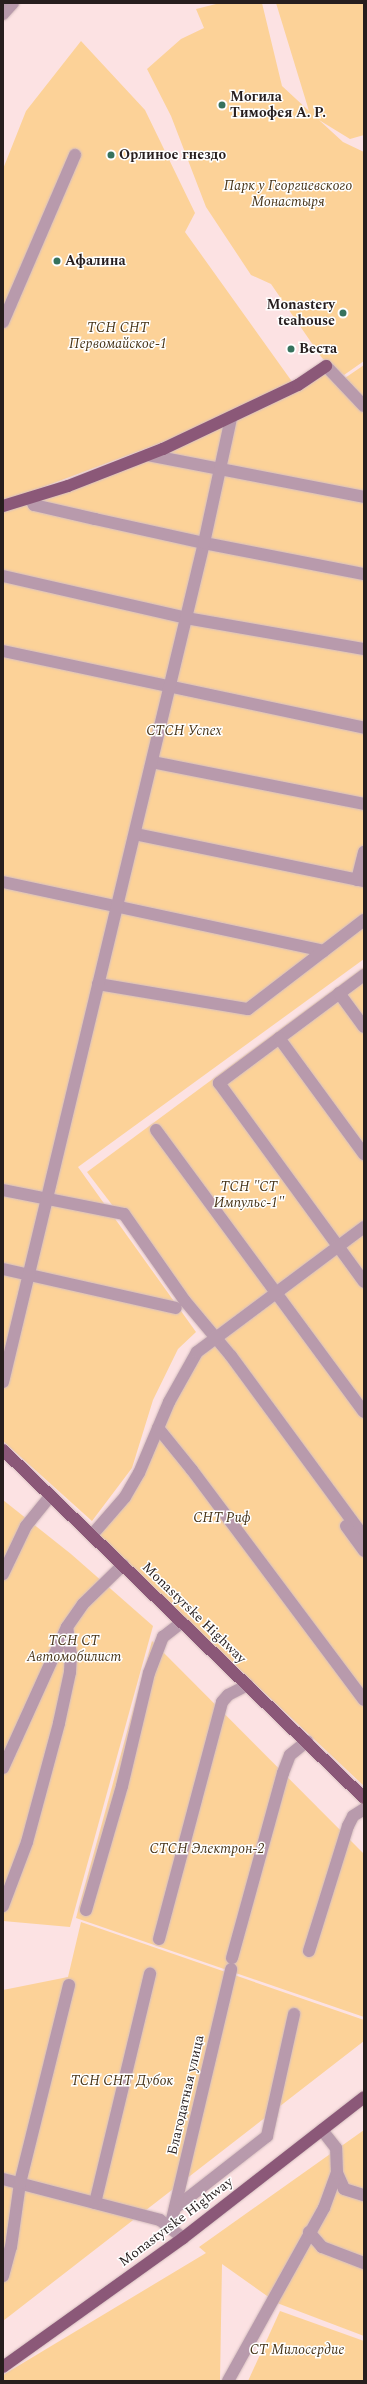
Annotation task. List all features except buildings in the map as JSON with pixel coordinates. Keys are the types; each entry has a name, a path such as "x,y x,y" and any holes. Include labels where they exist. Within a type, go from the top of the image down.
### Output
{"main road":[{"path":"3,506 30,498 148,455 231,418 298,385 326,366"},
{"name":"Monastyrske Highway","path":"3,1450 307,1741 364,1798"},
{"name":"Monastyrske Highway","path":"3,2367 183,2238 364,2097"}],"street":[{"path":"3,14 13,3"},
{"path":"3,322 75,155"},
{"path":"326,366 364,406"},
{"path":"3,1382 29,1275 45,1199 116,905 135,834 204,544 231,418"},
{"path":"148,455 364,497"},
{"path":"30,498 34,504 204,544 364,574"},
{"path":"3,576 186,618 364,649"},
{"path":"3,651 364,728"},
{"path":"152,762 364,804"},
{"path":"135,834 361,880 364,852"},
{"path":"3,882 116,905 324,951"},
{"path":"98,984 248,1009 364,920"},
{"path":"364,975 219,1083 364,1282"},
{"path":"339,993 364,1027"},
{"path":"279,1038 364,1154"},
{"path":"156,1130 364,1412"},
{"path":"3,1190 124,1214 185,1301 231,1356 364,1537"},
{"path":"92,1536 125,1497 139,1473 187,1366 197,1352 215,1336 364,1226"},
{"path":"3,1269 176,1308"},
{"path":"231,1356 227,1365 364,1551"},
{"path":"158,1428 211,1495 364,1700"},
{"path":"3,1574 26,1526 50,1496"},
{"path":"3,1768 67,1627 83,1604 123,1565"},
{"path":"86,1910 122,1786 149,1673 163,1637 182,1622"},
{"path":"3,1906 27,1842 59,1723 70,1672 67,1627"},
{"path":"159,1940 222,1702 228,1695 248,1685"},
{"name":"Благодатная улица","path":"170,2228 232,1964 284,1773 290,1755 307,1741"},
{"path":"310,1951 348,1826 353,1816 364,1809"},
{"path":"95,2203 150,1974"},
{"path":"3,2276 11,2246 20,2182 69,1985"},
{"path":"175,2208 267,2136 294,2014"},
{"path":"322,2130 336,2148 337,2173 344,2189 364,2195"},
{"path":"228,2381 309,2232 324,2208 337,2173"},
{"path":"3,2179 20,2182 160,2220 183,2238"},
{"path":"309,2232 322,2247 364,2262"}],"green space":[{"name":"Парк у Георгиевского Монастыря","path":"220,3 262,3 282,86 309,111 276,3 364,3 364,135 350,139 319,120 343,142 364,152 364,361 344,375 322,358 271,284 251,275 206,207 171,116 147,69 181,39 204,28 196,9"},
{"name":"ТСН СНТ Первомайское-1","path":"81,41 145,110 195,213 185,232 293,383 230,417 3,502 3,169 26,111"},
{"name":"СТСН Успех","path":"364,365 364,959 78,1167 196,1332 178,1349 153,1400 132,1468 92,1521 3,1441 3,503 128,460 325,370 345,378"},
{"name":"ТСН \"СТ Импульс-1\"","path":"364,967 364,1535 87,1172"},
{"name":"СНТ Риф","path":"213,1340 364,1545 364,1786 99,1537 150,1446 194,1355"},
{"name":"ТСН СТ Автомобилист","path":"3,1500 71,1554 153,1626 70,1927 3,1921"},
{"name":"СТСН Электрон-2","path":"152,1641 364,1854 364,2017 76,1918"},
{"name":"ТСН СНТ Дубок","path":"81,1922 364,2020 364,2041 3,2321 3,1990 68,1977"},
{"path":"364,2130 364,2336 277,2303 222,2264 220,2381 3,2381 3,2375 206,2253 199,2247"},
{"name":"СТ Милосердие","path":"280,2311 364,2341 364,2381 248,2381"}],"place":[{"name":"Могила Тимофея А. Р.","path":"222,105"},
{"name":"Орлиное гнездо","path":"111,155"},
{"name":"Афалина","path":"57,261"},
{"name":"Monastery teahouse","path":"343,313"},
{"name":"Веста","path":"291,349"}]}
